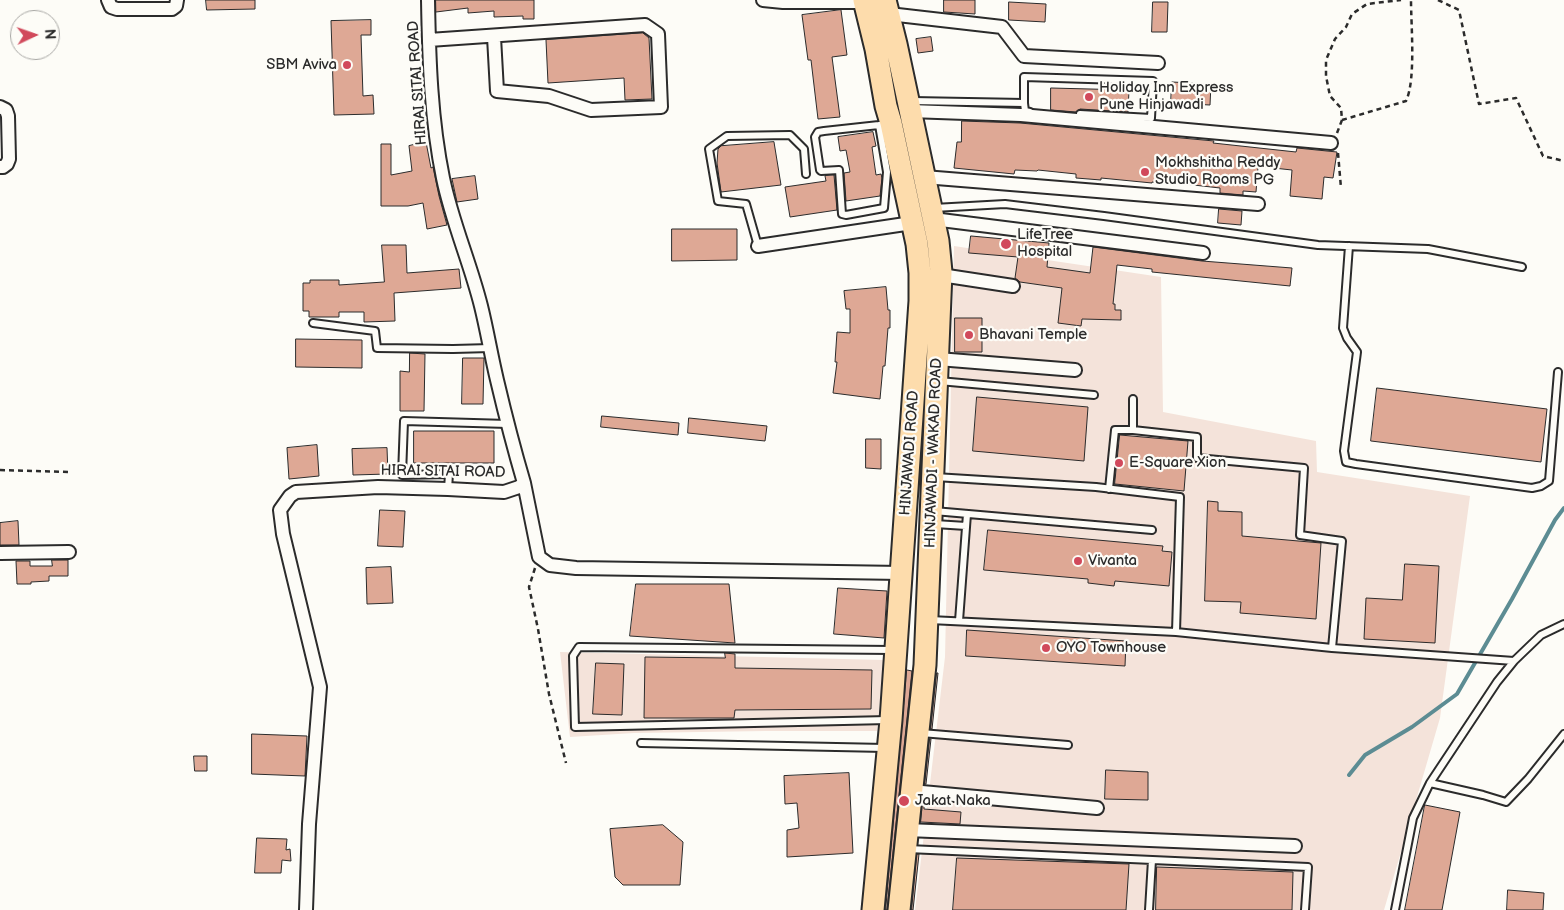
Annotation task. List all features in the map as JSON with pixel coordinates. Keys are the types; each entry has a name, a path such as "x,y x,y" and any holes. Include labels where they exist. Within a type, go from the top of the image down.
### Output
{"main road":[{"name":"HINJAWADI - WAKAD ROAD","path":"876,4 896,111 924,177 938,241 941,275 925,665 899,910"},
{"name":"HINJAWADI ROAD","path":"873,910 892,720 920,301 917,244 912,224 896,111"}],"street":[{"path":"108,0 111,7 117,9 172,9 176,6 178,0"},
{"name":"HIRAI SITAI ROAD","path":"306,910 309,824 320,686 283,534 280,510 290,496 296,492 378,487 448,488 504,492 519,487 524,483 470,266 454,223 443,177 435,124 428,0"},
{"path":"763,0 876,4 1002,28 1024,56 1158,63"},
{"path":"429,40 494,37 645,24 658,34 661,106 591,110 549,96 497,92 494,37"},
{"path":"0,107 6,110 8,116 9,159 7,164 0,167"},
{"path":"896,111 1021,115 1335,144"},
{"path":"924,177 1258,204"},
{"path":"932,214 1203,253"},
{"path":"758,246 912,224"},
{"path":"941,275 1013,286"},
{"path":"938,359 1075,370"},
{"path":"524,483 538,557 550,565 576,568 902,573"},
{"path":"0,553 69,552"},
{"path":"911,791 1097,808"},
{"path":"906,840 1295,846"}],"lane":[{"path":"1024,77 1153,81 1151,118 1025,111 1024,102 1024,77"},
{"path":"896,111 884,208 846,215 842,214 838,170 820,170 815,137 818,132 896,111 1024,102"},
{"path":"758,246 746,204 718,201 708,149 726,136 790,135 804,148 806,174"},
{"path":"932,214 1004,204 1318,245 1428,249 1522,267"},
{"path":"1349,246 1343,328 1347,338 1357,352 1344,451 1346,462 1532,488 1541,486 1549,481 1558,372"},
{"path":"313,323 375,331 377,348 491,348"},
{"path":"937,380 1094,395"},
{"path":"1133,399 1133,430"},
{"path":"448,488 449,474 402,475 404,421 508,424"},
{"path":"1109,489 1114,430 1133,430 1197,438 1197,458 1304,468 1300,535 1342,541 1332,648"},
{"path":"934,477 1109,489 1180,497 1176,632"},
{"path":"932,517 967,514 1152,530"},
{"path":"959,621 967,514"},
{"path":"932,517 966,526"},
{"path":"927,620 1176,632 1332,648 1514,661"},
{"path":"1396,910 1413,818 1430,783 1496,682 1514,661 1541,635 1564,624"},
{"path":"892,720 575,727 572,656 579,646 896,650"},
{"path":"917,733 1068,745"},
{"path":"1430,783 1506,802 1528,779 1564,734"},
{"path":"641,743 889,748"},
{"path":"906,840 1152,860 1308,867 1305,910"},
{"path":"1149,910 1152,860"}],"path":[{"path":"1341,188 1335,144 1342,120 1340,108 1330,96 1326,76 1326,60 1335,39 1346,27 1352,14 1367,4 1401,0"},
{"path":"1342,120 1406,101 1410,92 1412,58 1411,0"},
{"path":"1438,0 1459,10 1479,104 1516,98 1543,156 1564,161"},
{"path":"0,470 68,472"},
{"path":"538,557 529,587 549,694 566,763"}],"shaded area":[{"path":"954,246 1161,277 1163,412 1316,441 1317,472 1470,496 1440,718 1384,910 915,910 945,657"},
{"path":"560,652 884,660 877,731 634,733 570,737"}],"building":[{"path":"206,0 255,0 255,9 207,10"},
{"path":"436,0 534,0 534,19 523,19 523,16 494,17 494,11 468,13 468,8 436,12"},
{"path":"944,0 975,0 975,14 944,12"},
{"path":"1009,2 1046,4 1045,22 1009,20"},
{"path":"1153,2 1168,2 1167,32 1152,32"},
{"path":"841,10 847,55 832,57 840,117 818,119 811,60 808,60 802,15"},
{"name":"SBM Aviva","path":"371,20 371,35 361,35 363,96 373,95 374,114 334,115 331,21"},
{"path":"643,33 649,38 652,99 625,100 624,78 548,83 546,40"},
{"path":"931,37 933,51 918,53 916,39"},
{"path":"1172,82 1211,84 1210,105 1171,103"},
{"path":"1051,88 1129,90 1128,112 1080,109 1076,112 1051,110"},
{"path":"962,121 1020,123 1214,141 1213,143 1296,152 1297,148 1337,152 1333,178 1324,177 1322,199 1290,196 1292,170 1264,167 1258,167 1256,192 1243,191 1243,195 1220,193 1220,188 1176,183 1076,178 1076,174 1038,170 1015,170 1014,174 954,168 957,142 961,142"},
{"path":"873,132 876,146 872,147 876,175 881,174 882,178 880,196 846,201 844,173 850,172 846,150 840,151 838,137"},
{"path":"426,142 431,168 433,167 447,225 427,229 423,203 408,206 381,206 381,144 391,144 391,175 412,171 409,146"},
{"path":"774,142 781,185 721,192 717,163 718,149 721,146"},
{"path":"834,175 837,210 790,217 785,187 826,181 825,176"},
{"path":"475,176 478,199 457,202 452,179"},
{"path":"1219,209 1242,211 1241,225 1218,223"},
{"path":"672,229 737,229 737,260 672,261"},
{"path":"971,236 1049,243 1047,267 1090,273 1093,247 1202,261 1292,268 1290,286 1152,272 1152,269 1117,265 1113,304 1115,304 1115,310 1121,310 1121,320 1082,319 1081,326 1058,323 1062,288 1020,282 1015,278 1018,257 969,253"},
{"path":"382,245 406,245 407,273 459,269 461,288 394,293 395,321 364,322 364,312 339,312 339,317 309,317 309,311 303,311 303,283 310,283 310,280 339,280 339,285 384,282"},
{"path":"886,287 888,310 890,310 890,328 888,328 880,399 833,393 837,362 835,362 837,332 850,333 850,309 846,309 844,291"},
{"name":"Bhavani Temple","path":"955,318 982,318 982,352 955,352"},
{"path":"296,339 362,340 362,368 296,367"},
{"path":"410,353 425,354 424,411 400,411 400,371 409,372"},
{"path":"463,358 484,358 483,404 462,404"},
{"path":"1377,388 1547,409 1541,462 1371,441"},
{"path":"977,397 1088,407 1084,461 973,451"},
{"path":"602,416 679,423 678,435 601,427"},
{"path":"689,418 767,426 765,441 688,433"},
{"path":"414,431 494,431 494,463 414,463"},
{"path":"1120,435 1188,441 1184,491 1115,484"},
{"path":"866,439 881,439 881,469 866,468"},
{"path":"317,445 319,476 289,479 287,448"},
{"path":"387,448 388,474 353,475 352,449"},
{"path":"1208,501 1218,502 1218,511 1242,512 1242,536 1321,543 1316,619 1240,613 1241,602 1205,601"},
{"path":"380,510 405,511 403,547 378,546"},
{"path":"18,521 19,545 0,545 0,523"},
{"name":"Vivanta","path":"988,530 1163,546 1162,551 1172,552 1169,586 1115,581 1114,586 1088,583 1088,579 984,570"},
{"path":"52,560 68,560 68,576 49,576 49,581 17,584 16,561 30,561 30,566 52,566"},
{"path":"1405,564 1439,566 1435,643 1364,639 1366,598 1402,600"},
{"path":"391,567 393,603 367,604 366,568"},
{"path":"636,584 729,584 735,643 630,636"},
{"path":"838,588 887,591 884,638 834,634"},
{"name":"OYO Townhouse","path":"967,630 1126,641 1125,666 966,656"},
{"path":"725,653 735,654 735,668 872,670 871,709 735,710 734,718 644,718 645,657 725,658"},
{"path":"596,663 624,664 622,715 593,714"},
{"path":"907,670 912,671 886,910"},
{"path":"937,673 938,673 931,729"},
{"path":"252,734 307,736 305,776 252,774"},
{"path":"930,739 931,739 925,784"},
{"path":"194,756 207,756 207,771 195,771"},
{"path":"1106,770 1148,772 1148,800 1105,799"},
{"path":"849,773 853,853 787,857 787,830 799,828 797,803 785,804 784,776"},
{"path":"923,800 924,809 961,812 960,824 921,822"},
{"path":"1425,805 1460,812 1442,910 1405,910"},
{"path":"663,825 683,842 680,885 623,885 615,877 610,829"},
{"path":"257,838 287,839 286,850 290,849 291,861 282,860 281,873 255,873"},
{"path":"917,854 919,854 912,910"},
{"path":"957,858 1129,864 1126,910 953,910"},
{"path":"1157,867 1293,872 1292,910 1156,910"},
{"path":"1508,890 1544,893 1543,910 1507,910"}],"waterway":[{"path":"1349,775 1365,755 1412,727 1457,694 1555,520 1564,508"}],"place":[{"name":"SBM Aviva","path":"347,65"},
{"name":"Holiday Inn Express Pune Hinjawadi","path":"1089,97"},
{"name":"Mokhshitha Reddy Studio Rooms PG","path":"1145,172"},
{"name":"LifeTree Hospital","path":"1006,244"},
{"name":"Bhavani Temple","path":"969,335"},
{"name":"E-Square Xion","path":"1119,463"},
{"name":"Vivanta","path":"1078,561"},
{"name":"OYO Townhouse","path":"1046,648"},
{"name":"Jakat Naka","path":"904,801"}]}
